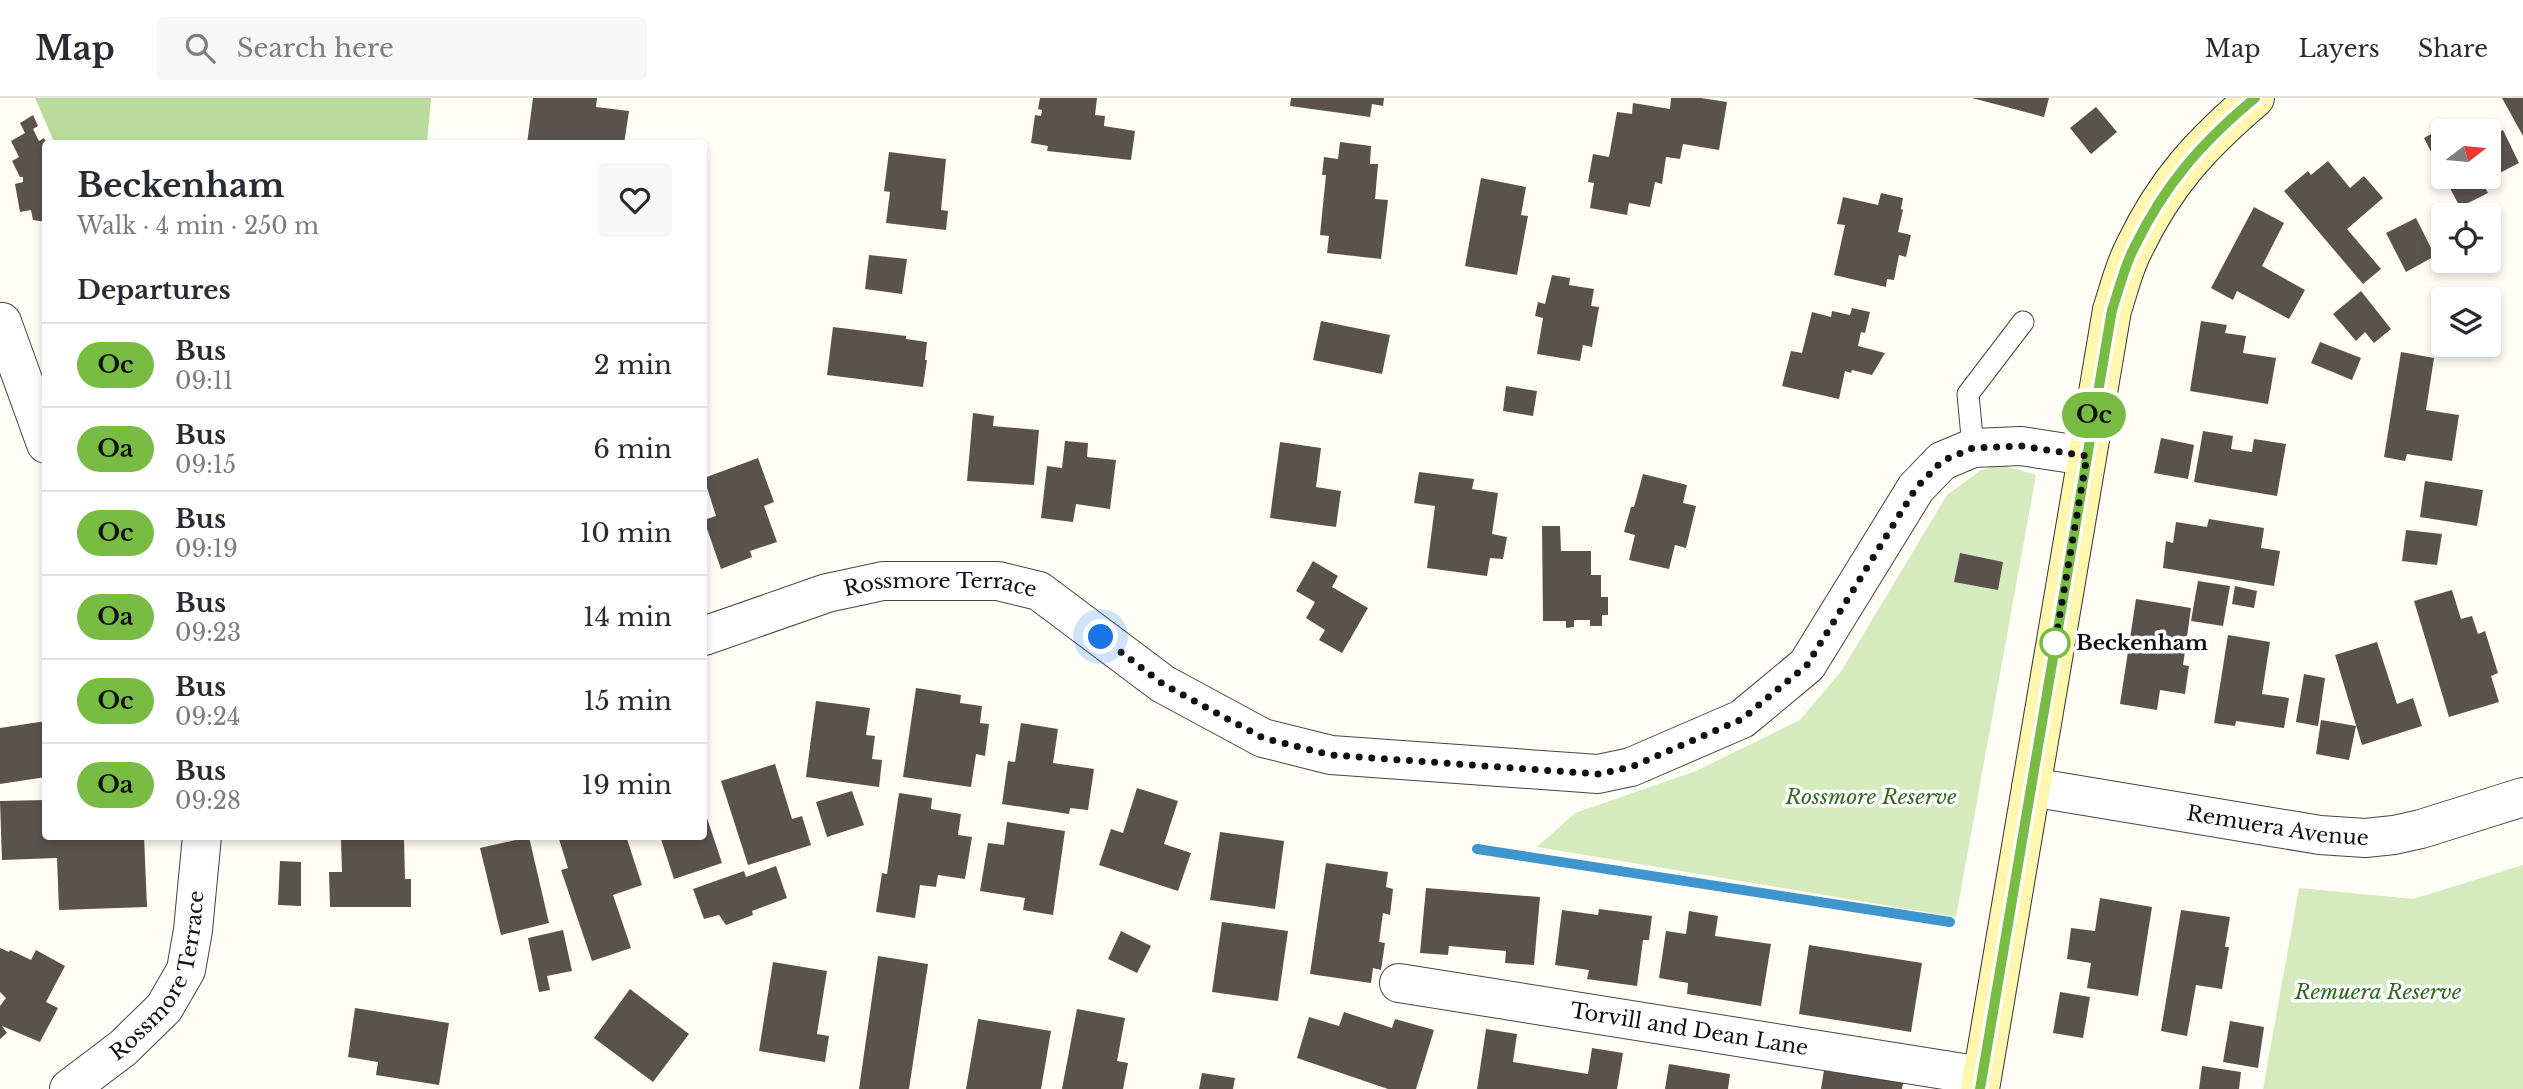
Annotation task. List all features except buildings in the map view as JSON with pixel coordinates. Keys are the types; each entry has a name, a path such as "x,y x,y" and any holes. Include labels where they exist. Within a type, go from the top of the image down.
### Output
{"main road":[{"path":"1981,1083 2112,310 2133,250 2182,168 2208,139 2255,98"}],"street":[{"path":"0,323 2,322 42,433"},
{"name":"Rossmore Terrace","path":"707,635 827,593 883,581 998,581 1039,591 1163,684 1263,738 1331,755 1598,774 1631,767 1742,719 1807,665 1916,488 1942,461 1973,448 2021,446 2087,456"},
{"name":"Remuera Avenue","path":"2031,787 2320,835 2365,838 2421,829 2523,797"},
{"name":"Rossmore Terrace","path":"69,1089 123,1048 164,1008 186,970 194,930 202,840"},
{"name":"Torvill and Dean Lane","path":"1399,983 1981,1083"}],"lane":[{"path":"1973,448 1968,394 2023,322"}],"green space":[{"path":"35,98 431,98 427,140 53,140"},
{"name":"Rossmore Reserve","path":"2001,465 2036,475 1956,917 1537,847 1575,813 1696,771 1800,720 1842,670 1947,495 1981,470"},
{"name":"Remuera Reserve","path":"2523,865 2523,1089 2263,1089 2299,888 2413,899"}],"waterway":[{"path":"1477,849 1950,922"}],"bus line":[{"name":"Oc","path":"1980,1089 2112,310 2133,250 2182,168 2208,139 2255,98"}],"place":[{"name":"Beckenham","path":"2055,643"}],"route":[{"path":"1101,637 1163,684 1263,738 1331,755 1598,774 1631,767 1742,719 1807,665 1916,488 1942,461 1973,448 2021,446 2087,456 2054,649 2055,643"}]}
